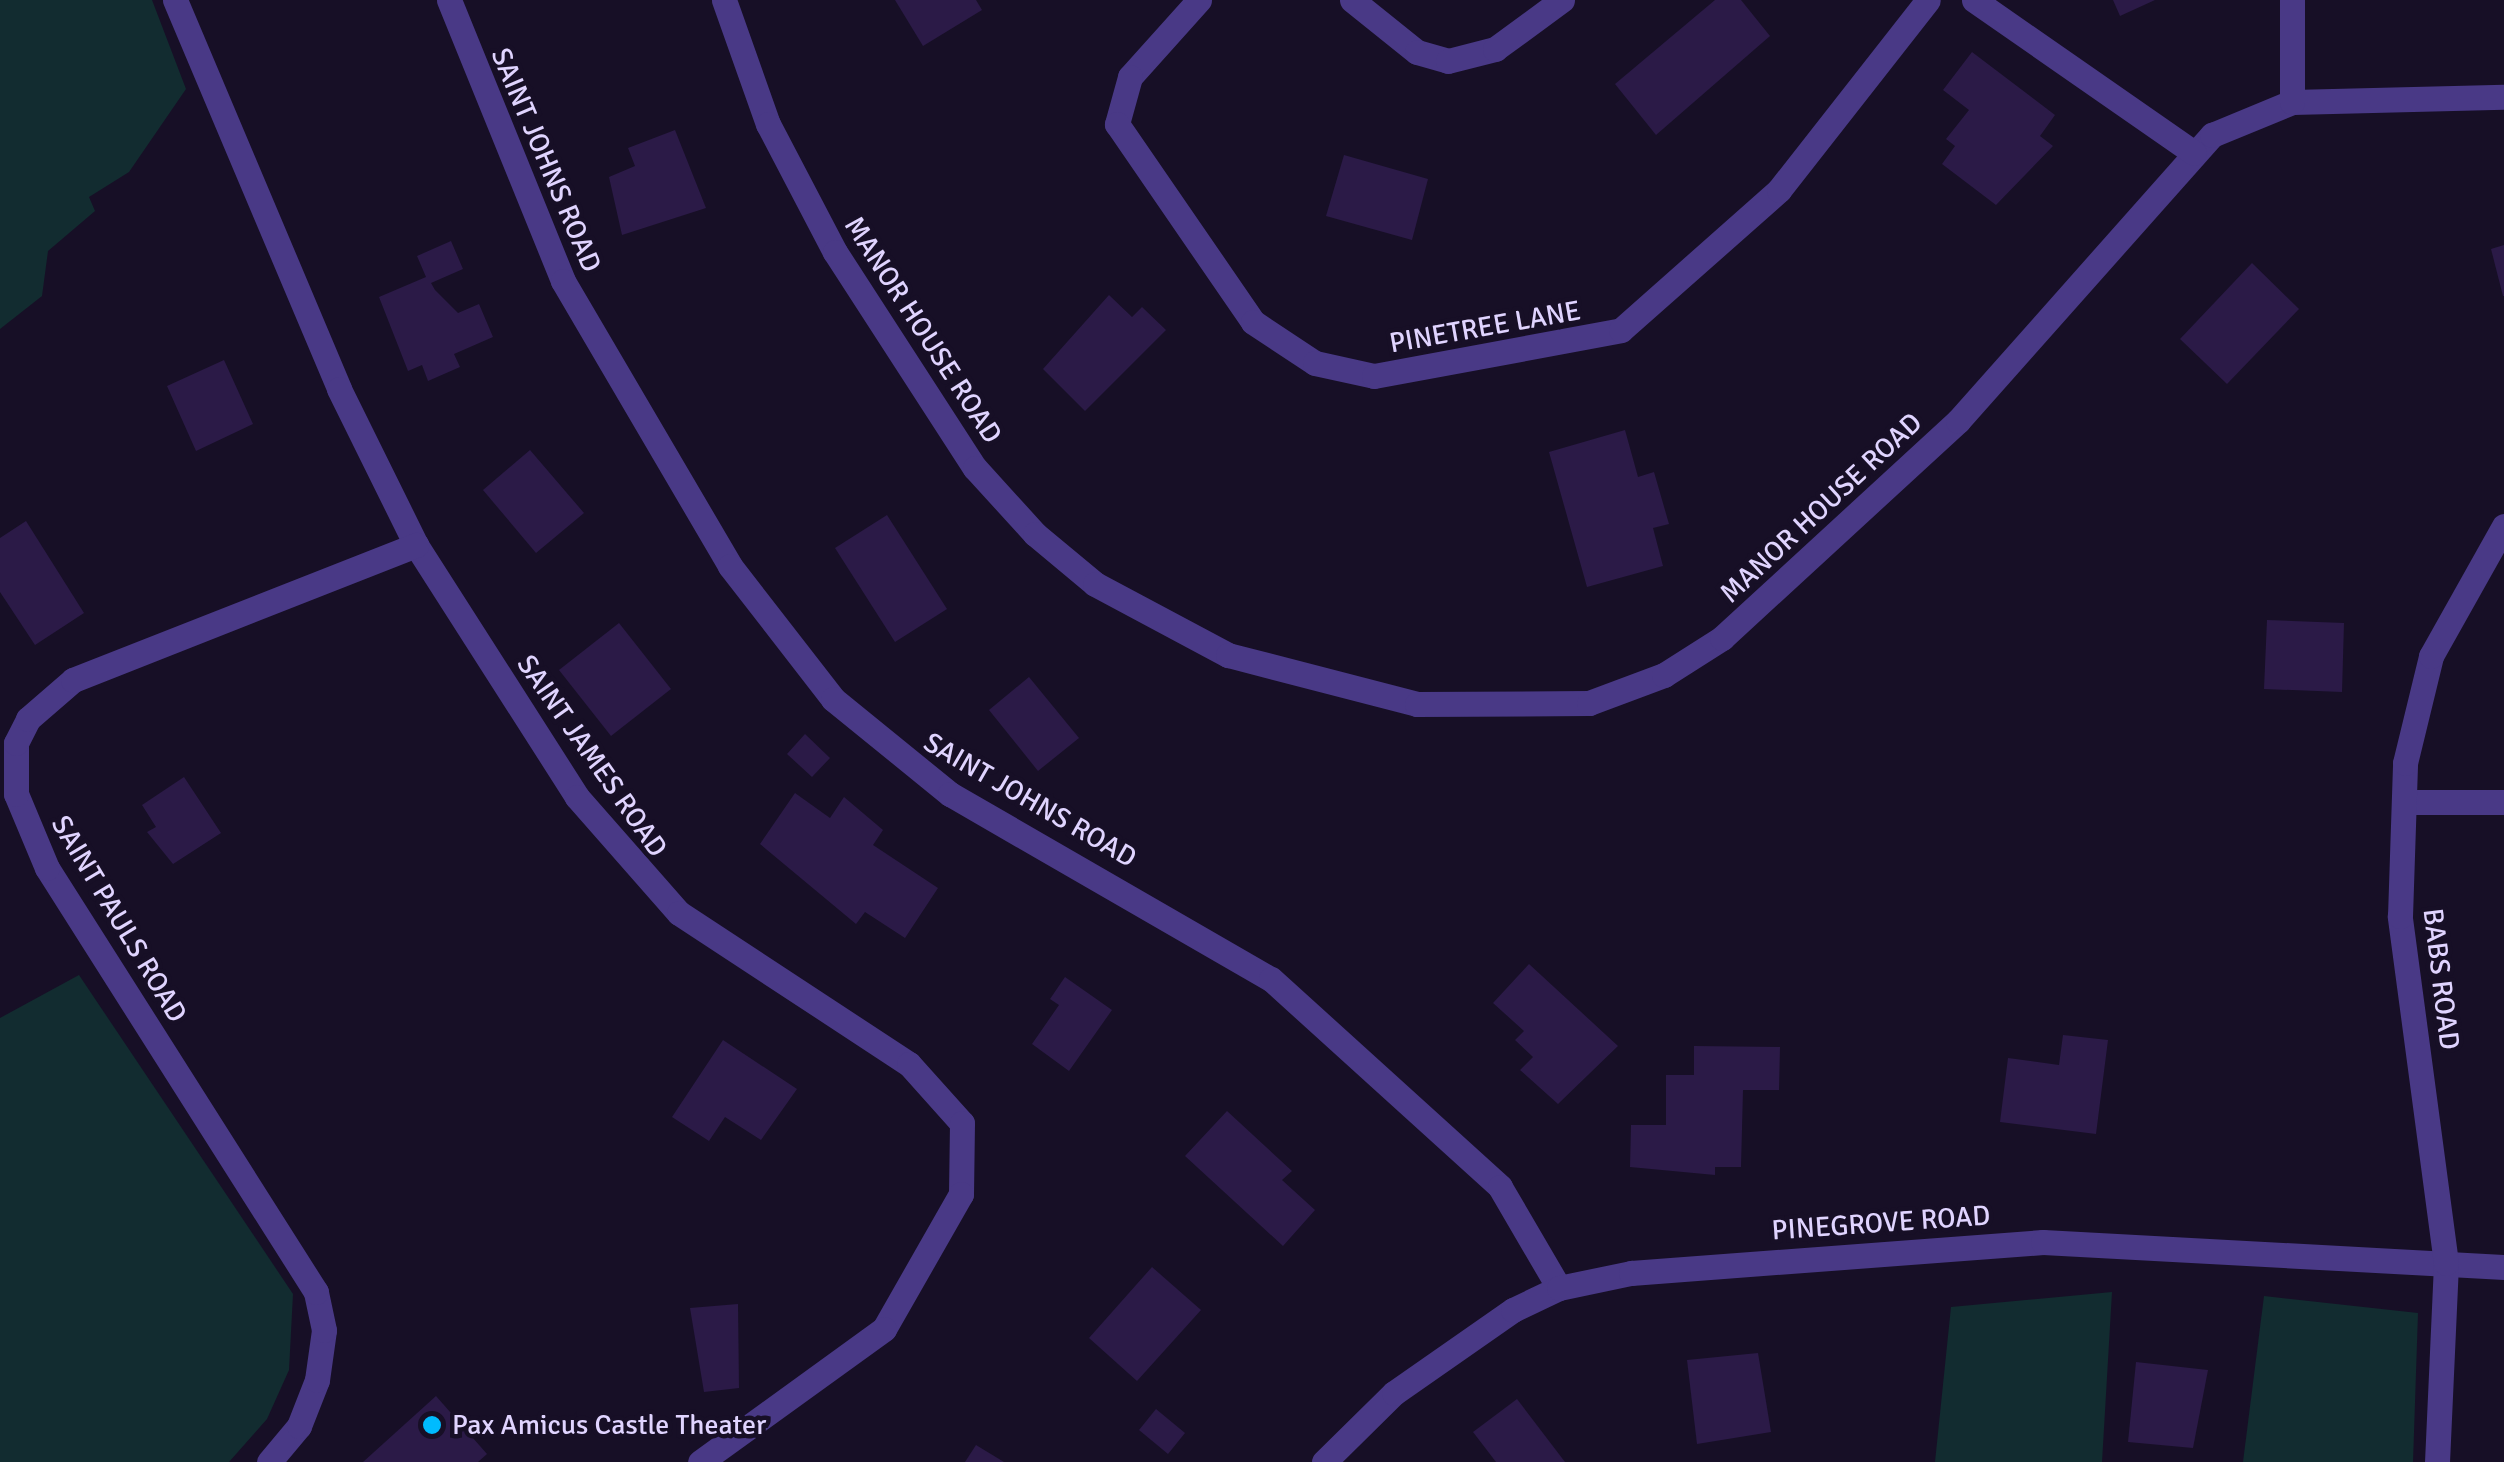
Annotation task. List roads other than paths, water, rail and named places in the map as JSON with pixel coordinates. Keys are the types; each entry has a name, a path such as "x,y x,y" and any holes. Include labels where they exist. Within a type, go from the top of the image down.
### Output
{"street":[{"name":"SAINT JAMES ROAD","path":"175,0 339,390 416,544 577,797 644,882 909,1064 962,1123 961,1194 884,1328 700,1462"},
{"name":"SAINT JOHNS ROAD","path":"449,0 563,281 730,566 821,686 950,794 1271,979 1500,1188 1559,1288"},
{"name":"MANOR HOUSE ROAD","path":"724,0 768,124 835,252 966,454 1036,534 1095,584 1228,656 1417,704 1589,703 1722,638 1958,421 2194,153 2247,116 2292,102 2504,97"},
{"name":"PINETREE LANE","path":"1199,0 1130,77 1117,124 1253,322 1315,363 1374,376 1622,330 1779,190 1928,0"},
{"path":"1352,0 1417,52 1448,61 1496,49 1562,0"},
{"path":"1974,0 2194,153"},
{"path":"2292,0 2292,102"},
{"name":"BABS ROAD","path":"2437,1462 2446,1263 2400,916 2404,802 2411,721 2431,656 2504,526"},
{"name":"SAINT PAULS ROAD","path":"269,1462 300,1426 317,1380 324,1330 316,1292 47,868 16,794 16,743 28,719 73,680 416,544"},
{"path":"2404,802 2504,802"},
{"name":"PINEGROVE ROAD","path":"1324,1462 1394,1393 1559,1288 1685,1266 2044,1242 2504,1267"}],"place":[{"name":"Pax Amicus Castle Theater","path":"432,1425"}]}
